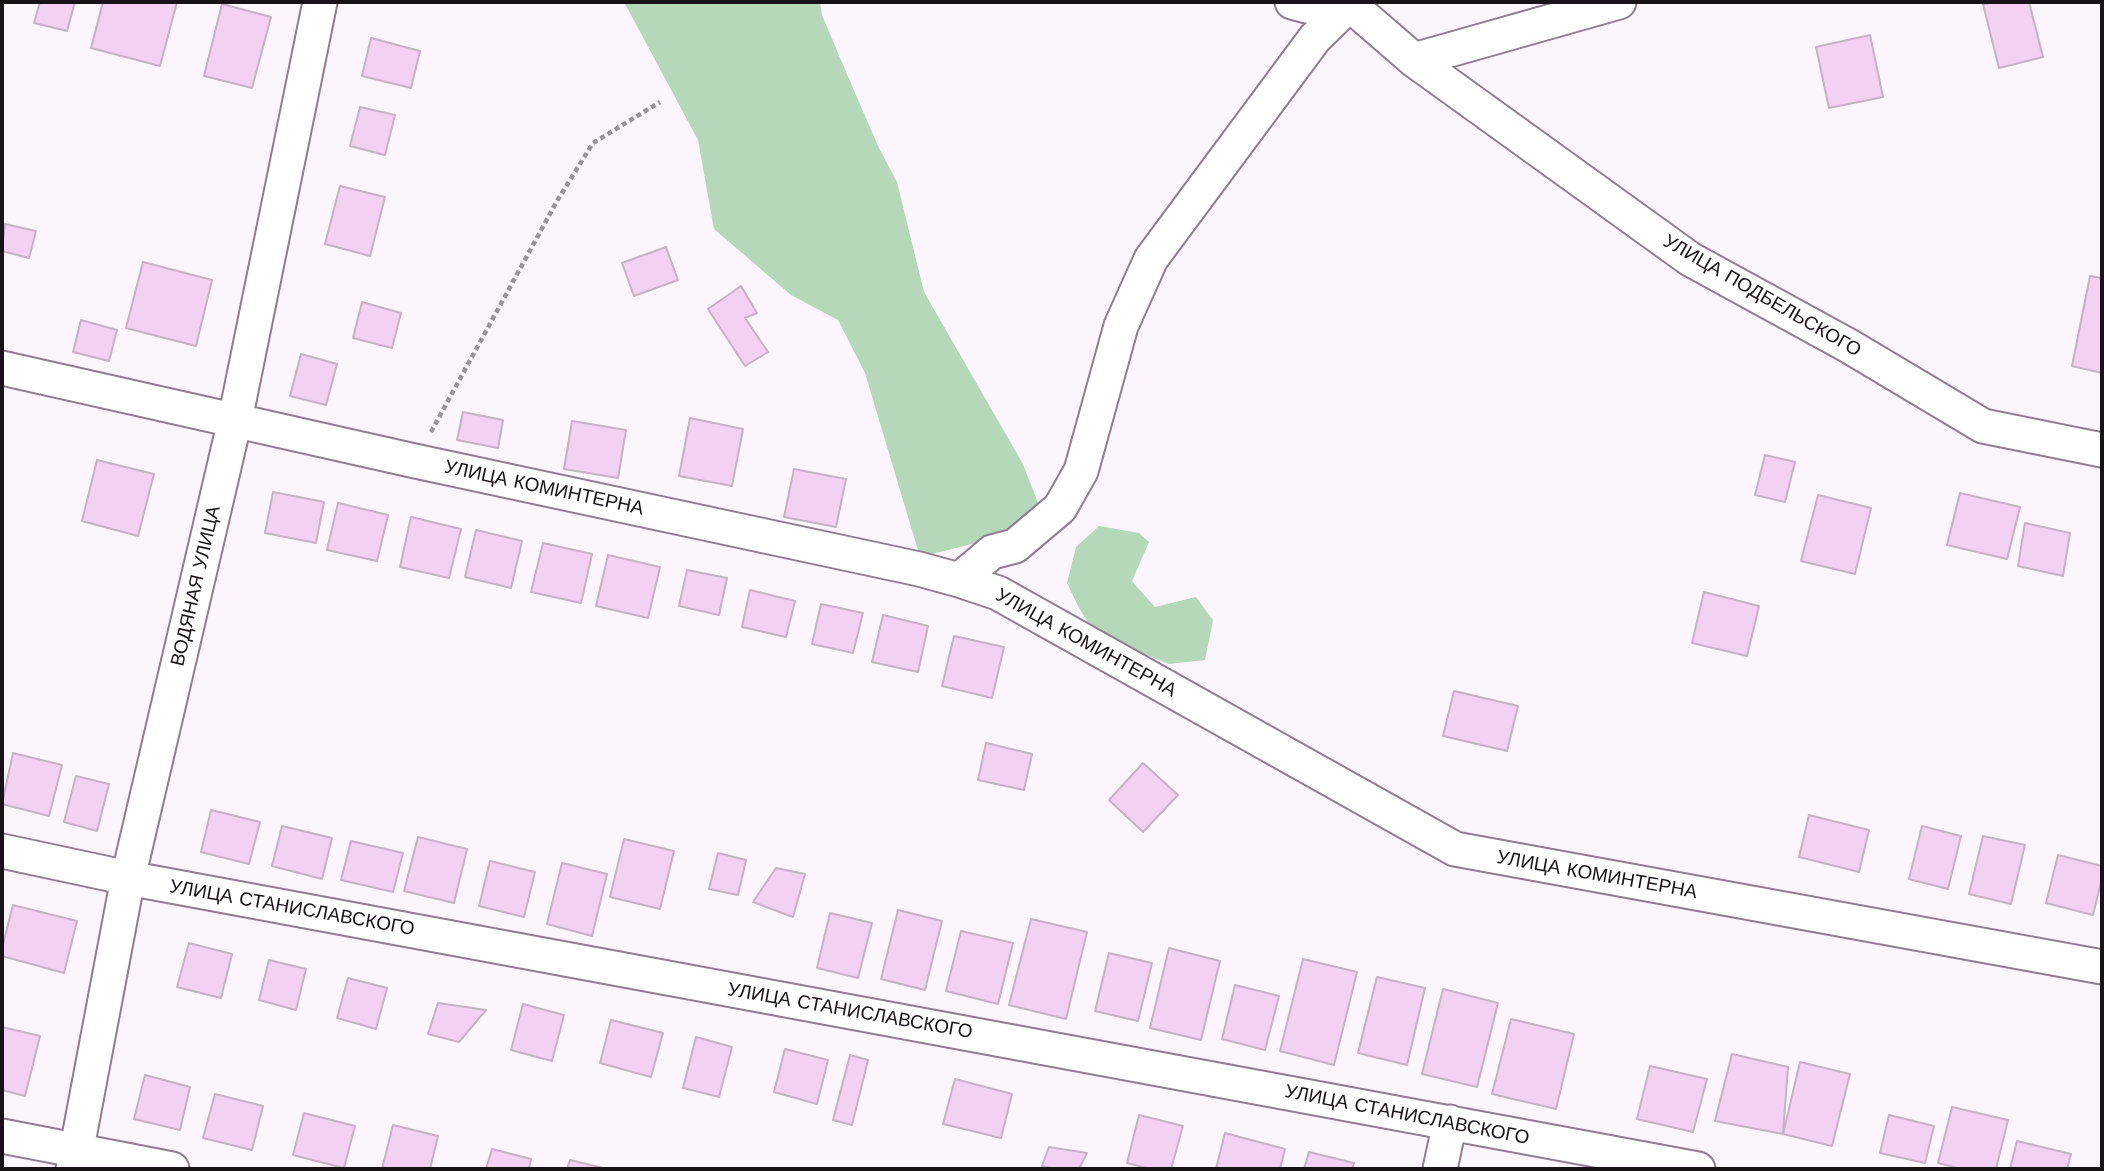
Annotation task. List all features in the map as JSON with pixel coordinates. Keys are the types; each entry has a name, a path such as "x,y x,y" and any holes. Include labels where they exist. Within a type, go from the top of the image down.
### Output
{"street":[{"name":"ВОДЯНАЯ УЛИЦА","path":"75,1160 128,878 235,420 320,2"},
{"path":"1292,2 1307,6 1348,3"},
{"path":"1414,60 1619,2"},
{"path":"959,580 992,552 1015,546 1060,508 1081,471 1121,326 1152,259 1315,38 1348,3"},
{"name":"УЛИЦА ПОДБЕЛЬСКОГО","path":"1348,3 1414,60 1690,259 1849,346 1983,426 2102,450"},
{"name":"УЛИЦА КОМИНТЕРНА","path":"2,368 959,580 998,593 1455,849 2102,967"},
{"name":"УЛИЦА СТАНИСЛАВСКОГО","path":"2,850 128,878 1698,1169"},
{"path":"1440,1169 1450,1122"},
{"path":"2,1136 75,1160 172,1169"}],"path":[{"path":"415,461 557,201 593,143 660,102"}],"green space":[{"path":"624,2 820,2 822,15 846,72 897,182 924,292 1023,464 1050,534 972,544 920,557 865,373 838,320 791,295 714,229 698,140"},
{"path":"1099,526 1139,533 1149,542 1132,581 1155,607 1196,597 1213,620 1205,660 1169,664 1095,634 1067,583 1076,547"}],"building":[{"path":"40,2 75,2 67,31 34,23"},
{"path":"103,2 177,2 160,66 91,48"},
{"path":"2029,2 2043,57 1999,68 1983,4"},
{"path":"222,4 271,17 252,88 204,76"},
{"path":"1870,35 1883,97 1829,108 1816,47"},
{"path":"371,38 420,51 411,88 362,76"},
{"path":"360,107 395,115 385,155 350,146"},
{"path":"340,186 385,197 370,256 325,244"},
{"path":"5,224 36,231 29,258 2,251"},
{"path":"666,247 678,280 634,296 622,263"},
{"path":"143,262 212,280 196,346 126,328"},
{"path":"2090,276 2102,278 2102,373 2072,366"},
{"path":"741,286 757,313 745,318 768,352 745,366 708,309"},
{"path":"362,302 401,313 392,348 353,338"},
{"path":"81,320 117,330 109,361 73,352"},
{"path":"301,354 337,364 326,405 290,396"},
{"path":"463,412 503,420 498,448 457,440"},
{"path":"690,418 743,429 732,486 679,476"},
{"path":"572,421 626,430 618,478 564,469"},
{"path":"1765,455 1795,462 1785,502 1755,495"},
{"path":"97,460 154,474 138,536 82,521"},
{"path":"794,469 846,479 836,527 784,517"},
{"path":"273,492 324,502 316,543 265,533"},
{"path":"1960,493 2020,507 2007,559 1947,545"},
{"path":"1818,495 1871,508 1855,574 1801,561"},
{"path":"338,503 388,515 377,561 327,550"},
{"path":"411,517 461,529 449,578 400,567"},
{"path":"2025,523 2070,533 2063,576 2018,566"},
{"path":"476,530 522,541 511,588 465,577"},
{"path":"543,543 592,554 581,603 531,592"},
{"path":"608,555 660,567 648,618 596,606"},
{"path":"687,570 727,578 719,615 679,606"},
{"path":"750,590 795,601 786,637 742,627"},
{"path":"1704,592 1759,606 1747,656 1692,643"},
{"path":"821,604 863,613 853,653 812,644"},
{"path":"883,615 928,626 918,672 872,662"},
{"path":"954,636 1004,647 992,698 942,686"},
{"path":"1454,691 1518,706 1507,751 1443,736"},
{"path":"986,743 1032,754 1024,790 978,780"},
{"path":"13,753 62,765 49,816 2,804"},
{"path":"1143,763 1178,795 1143,832 1109,800"},
{"path":"76,776 109,784 97,831 64,822"},
{"path":"211,810 260,822 249,864 201,852"},
{"path":"1809,815 1869,830 1859,872 1799,857"},
{"path":"282,826 332,838 322,879 272,866"},
{"path":"1922,826 1961,836 1948,889 1909,879"},
{"path":"1983,836 2025,845 2011,904 1969,894"},
{"path":"418,837 467,849 454,903 404,891"},
{"path":"624,839 674,851 660,909 610,897"},
{"path":"351,841 403,853 393,892 341,880"},
{"path":"718,853 746,860 738,895 709,889"},
{"path":"2058,855 2102,866 2102,878 2093,915 2046,903"},
{"path":"490,861 535,872 524,917 479,906"},
{"path":"562,863 607,874 592,936 547,924"},
{"path":"776,868 805,874 793,917 753,902"},
{"path":"13,905 77,921 64,973 2,956"},
{"path":"898,910 942,921 925,990 881,979"},
{"path":"830,913 872,923 858,978 817,968"},
{"path":"1031,919 1087,932 1066,1019 1009,1005"},
{"path":"961,931 1013,943 998,1004 946,991"},
{"path":"189,943 232,954 221,998 177,987"},
{"path":"1169,948 1220,961 1201,1040 1150,1028"},
{"path":"1109,953 1152,963 1138,1021 1095,1011"},
{"path":"1303,959 1357,972 1334,1065 1280,1051"},
{"path":"269,960 306,969 296,1010 259,1000"},
{"path":"1377,977 1425,988 1407,1065 1358,1053"},
{"path":"348,978 387,988 376,1029 337,1018"},
{"path":"1235,985 1279,996 1265,1050 1222,1039"},
{"path":"1443,989 1498,1003 1477,1087 1422,1074"},
{"path":"438,1003 486,1010 459,1042 428,1034"},
{"path":"523,1004 564,1015 552,1061 511,1050"},
{"path":"1511,1019 1574,1034 1556,1109 1492,1094"},
{"path":"611,1020 663,1033 651,1077 600,1063"},
{"path":"2,1027 40,1036 25,1096 2,1090"},
{"path":"696,1037 732,1047 719,1097 683,1088"},
{"path":"785,1049 828,1060 817,1104 774,1092"},
{"path":"1732,1054 1788,1067 1783,1134 1715,1121"},
{"path":"850,1055 868,1060 852,1125 833,1120"},
{"path":"1800,1062 1850,1074 1832,1146 1783,1134"},
{"path":"1650,1066 1707,1079 1693,1132 1637,1119"},
{"path":"145,1075 190,1087 180,1130 134,1119"},
{"path":"955,1079 1012,1094 1001,1138 943,1124"},
{"path":"215,1094 263,1106 252,1150 203,1138"},
{"path":"1952,1107 2008,1120 1996,1169 1962,1169 1938,1163"},
{"path":"304,1113 355,1126 344,1168 293,1155"},
{"path":"1139,1115 1183,1126 1171,1169 1150,1169 1127,1163"},
{"path":"1889,1115 1934,1126 1925,1163 1880,1153"},
{"path":"393,1125 438,1136 430,1169 382,1169"},
{"path":"1225,1133 1285,1149 1280,1169 1216,1169"},
{"path":"2017,1141 2071,1154 2067,1169 2010,1169"},
{"path":"1049,1147 1087,1153 1079,1169 1054,1169 1042,1166"},
{"path":"492,1149 531,1159 529,1169 486,1169"},
{"path":"1309,1152 1354,1163 1352,1169 1304,1169"},
{"path":"570,1160 607,1169 567,1169"}]}
